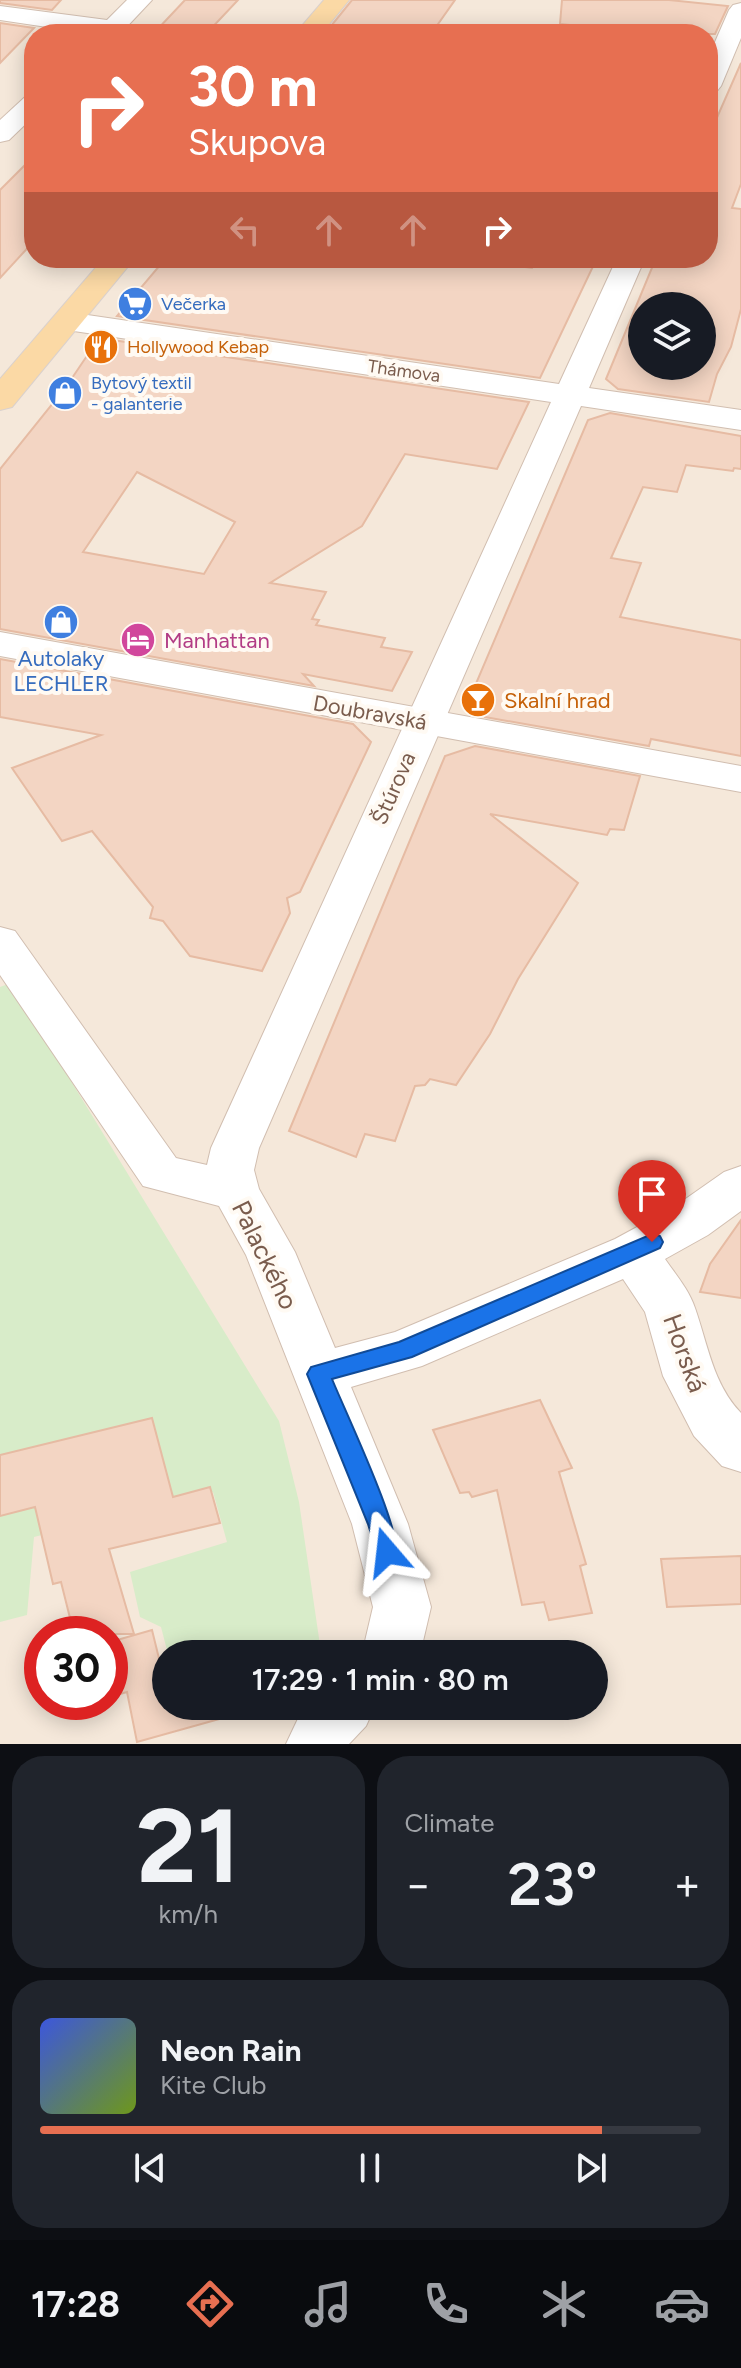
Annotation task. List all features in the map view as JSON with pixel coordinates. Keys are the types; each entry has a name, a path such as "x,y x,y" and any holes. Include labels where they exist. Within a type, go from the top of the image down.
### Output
{"main road":[{"path":"317,24 337,0"},
{"path":"0,400 112,268"}],"street":[{"path":"117,24 140,0"},
{"path":"718,60 741,10"},
{"path":"0,13 67,24"},
{"path":"718,80 741,81"},
{"path":"0,134 24,111"},
{"name":"Štúrova","path":"235,1191 230,1170 235,1148 626,268"},
{"name":"Thámova","path":"67,321 741,420"},
{"name":"Doubravská","path":"0,644 741,779"},
{"name":"Palackého","path":"0,942 160,1173 235,1191 270,1252 380,1524 402,1607 394,1640"},
{"path":"319,1374 404,1351 633,1253 691,1221 741,1185"},
{"name":"Horská","path":"633,1253 669,1306 689,1376 713,1420 741,1449"},
{"path":"316,1744 331,1720"}],"shaded area":[{"path":"0,0 741,0 741,1744 0,1744"}],"green space":[{"path":"11,983 279,1421 299,1502 319,1640 164,1640 161,1627 140,1617 130,1572 227,1542 213,1492 34,1537 27,1615 0,1622 0,987"}],"building":[{"path":"0,0 61,0 52,10 0,3"},
{"path":"185,0 238,0 215,24 162,24"},
{"path":"352,0 455,0 438,24 333,24"},
{"path":"562,0 669,0 728,6 718,28 718,24 560,24"},
{"path":"0,23 24,27 24,38 0,63"},
{"path":"741,63 741,184 732,208 741,209 741,309 731,347 716,378 716,292 642,292 652,268 718,268 718,115"},
{"path":"24,166 24,252 0,278 0,190"},
{"path":"158,268 592,268 540,378 117,316"},
{"path":"628,326 628,380 715,380 709,402 618,389 606,379"},
{"path":"99,338 529,402 497,469 405,454 362,526 270,583 326,592 312,619 319,620 316,625 385,638 381,647 412,652 392,691 303,674 314,686 0,629 0,469 66,387","holes":["137,472 235,522 204,574 83,552"]},
{"path":"610,413 741,436 741,469 734,468 733,471 686,465 677,492 643,487 611,558 641,563 620,617 741,640 741,756 651,739 649,746 485,717 469,700 588,420"},
{"path":"0,659 353,724 371,742 300,892 287,898 290,913 262,971 190,956 163,921 150,918 153,907 92,831 62,841 12,768 101,735 0,717"},
{"path":"475,746 640,776 624,830 610,829 607,835 490,814 578,883 518,979 490,1034 456,1085 430,1079 425,1085 415,1086 395,1141 365,1134 356,1157 289,1131 445,756"},
{"path":"741,1220 741,1298 700,1292 710,1264"},
{"path":"540,1400 572,1468 559,1472 586,1564 580,1566 592,1613 549,1620 544,1602 522,1605 497,1490 472,1497 469,1492 460,1493 433,1430"},
{"path":"152,1418 173,1497 210,1487 220,1523 109,1549 134,1634 128,1634 128,1616 70,1616 61,1582 53,1584 35,1507 0,1516 0,1455"},
{"path":"741,1556 741,1604 667,1607 661,1559"},
{"path":"152,1630 154,1640 152,1640 152,1720 216,1720 137,1742 128,1697 128,1637"}],"place":[{"name":"Večerka","path":"135,304"},
{"name":"Hollywood Kebap","path":"101,347"},
{"name":"Bytový textil - galanterie","path":"65,393"},
{"name":"Autolaky LECHLER","path":"61,622"},
{"name":"Manhattan","path":"138,640"},
{"name":"Skalní hrad","path":"478,700"}],"route":[{"path":"387,1552 380,1524 319,1374 404,1351 633,1253 652,1242"}]}
